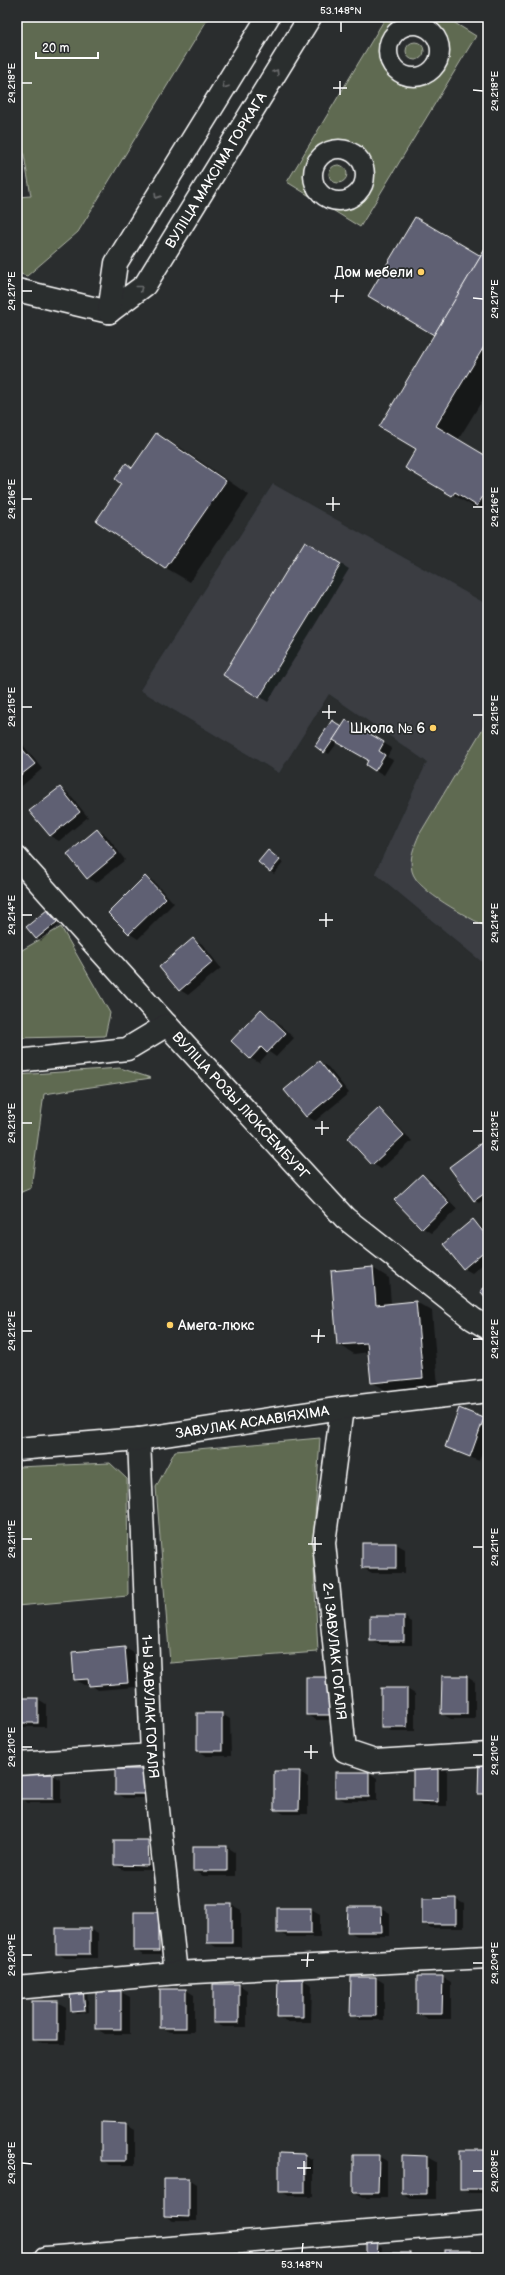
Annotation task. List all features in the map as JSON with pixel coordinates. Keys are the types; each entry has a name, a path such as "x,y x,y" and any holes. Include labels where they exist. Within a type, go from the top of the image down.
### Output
{"street":[{"path":"17,290 109,312 116,263 268,17"},
{"name":"ВУЛІЦА МАКСІМА ГОРКАГА","path":"109,312 145,285 310,17"},
{"name":"ВУЛІЦА РОЗЫ ЛЮКСЕМБУРГ","path":"17,858 167,1025 345,1218 473,1319 488,1328"},
{"path":"17,1061 127,1049 167,1025"},
{"name":"ЗАВУЛАК АСААВІЯХІМА","path":"17,1449 139,1439 342,1408 488,1391"},
{"name":"2-І ЗАВУЛАК ГОГАЛЯ","path":"342,1408 324,1543 345,1751 375,1761 488,1754"},
{"name":"1-Ы ЗАВУЛАК ГОГАЛЯ","path":"139,1439 152,1754 176,1973"},
{"path":"17,1764 152,1754"},
{"path":"17,1988 176,1973 488,1957"},
{"path":"45,2258 488,2222"}],"shaded area":[{"name":"Школа № 6","path":"273,484 488,605 488,967 375,873 427,762 329,694 279,773 140,690"}],"green space":[{"path":"17,17 209,17 78,232 27,276 17,273 17,197 31,196 17,115"},
{"path":"386,17 445,17 476,36 360,227 287,182","holes":["408,25 415,25 428,30 437,39 439,45 440,51 438,59 429,73 418,78 406,76 396,69 389,59 387,47 393,35","335,148 354,154 359,158 365,170 363,184 353,198 342,202 330,200 320,192 314,181 313,169 320,157"]},
{"path":"415,42 421,45 424,51 421,57 415,60 409,57 406,51 409,45"},
{"path":"338,165 344,168 347,174 344,180 338,183 332,180 329,174 332,168"},
{"path":"488,720 488,928 457,911 423,887 416,879 412,871 411,862 419,835"},
{"path":"61,927 110,1013 105,1036 17,1038 17,953"},
{"path":"120,1068 151,1078 44,1094 31,1188 17,1194 17,1075"},
{"path":"320,1438 313,1548 318,1652 170,1663 156,1487 175,1451"},
{"path":"110,1463 127,1479 128,1596 17,1606 17,1467"}],"building":[{"path":"415,217 481,256 434,335 368,296"},
{"path":"488,244 488,340 436,426 488,457 488,488 477,506 455,492 452,496 405,468 416,449 379,427"},
{"path":"156,433 226,481 165,569 96,521 121,484 115,479 126,463 132,468"},
{"path":"305,541 341,564 259,698 223,675"},
{"path":"332,720 342,727 324,753 315,746"},
{"path":"346,720 384,742 379,751 385,755 375,771 366,765 368,760 333,740"},
{"path":"17,743 35,764 17,778"},
{"path":"60,787 80,812 50,836 29,811"},
{"path":"97,829 117,854 87,879 67,854"},
{"path":"268,850 280,860 270,872 258,862"},
{"path":"145,876 166,898 129,934 108,913"},
{"path":"47,910 57,922 36,939 26,927"},
{"path":"193,938 213,962 179,991 159,967"},
{"path":"261,1009 286,1033 267,1053 261,1047 250,1059 231,1041"},
{"path":"319,1061 341,1088 306,1117 284,1090"},
{"path":"379,1108 404,1135 372,1165 347,1138"},
{"path":"488,1138 488,1191 474,1201 449,1167"},
{"path":"422,1174 449,1203 422,1229 394,1200"},
{"path":"473,1219 488,1238 488,1248 463,1269 443,1244"},
{"path":"373,1267 376,1305 416,1301 423,1378 371,1383 367,1343 337,1345 331,1271"},
{"path":"488,1285 488,1300 480,1291"},
{"path":"459,1408 484,1418 470,1457 445,1447"},
{"path":"362,1543 396,1543 396,1568 362,1568"},
{"path":"370,1616 404,1616 404,1641 370,1641"},
{"path":"125,1647 128,1683 89,1686 88,1679 74,1680 72,1652"},
{"path":"442,1676 467,1676 467,1714 441,1714"},
{"path":"306,1677 332,1677 332,1715 306,1715"},
{"path":"381,1688 407,1688 407,1727 381,1727"},
{"path":"17,1698 38,1698 38,1723 17,1723"},
{"path":"197,1713 222,1713 222,1751 197,1751"},
{"path":"479,1756 488,1756 488,1794 478,1794"},
{"path":"413,1763 438,1763 438,1802 413,1801"},
{"path":"115,1769 149,1769 149,1794 115,1794"},
{"path":"274,1771 300,1771 299,1810 274,1810"},
{"path":"335,1772 369,1772 369,1797 335,1797"},
{"path":"19,1774 53,1774 53,1799 19,1799"},
{"path":"114,1840 148,1840 149,1866 114,1865"},
{"path":"193,1846 227,1846 227,1871 193,1871"},
{"path":"456,1898 456,1924 422,1924 422,1899"},
{"path":"207,1904 232,1904 232,1943 207,1943"},
{"path":"348,1907 381,1907 382,1932 347,1932"},
{"path":"277,1908 311,1908 311,1933 277,1933"},
{"path":"134,1912 159,1912 159,1951 134,1951"},
{"path":"56,1928 90,1928 90,1954 56,1954"},
{"path":"417,1976 443,1976 442,2014 417,2014"},
{"path":"351,1977 376,1977 376,2016 350,2016"},
{"path":"278,1979 303,1979 303,2017 277,2017"},
{"path":"213,1984 239,1984 239,2023 213,2023"},
{"path":"83,1988 85,2011 71,2012 70,1989"},
{"path":"160,1989 186,1989 186,2028 160,2028"},
{"path":"96,1991 121,1991 121,2029 96,2029"},
{"path":"32,2001 58,2001 58,2040 32,2040"},
{"path":"488,2106 488,2144 487,2144"},
{"path":"101,2122 126,2123 126,2161 101,2161"},
{"path":"460,2150 486,2150 486,2189 460,2189"},
{"path":"279,2153 305,2154 305,2192 279,2192"},
{"path":"353,2155 379,2155 378,2193 353,2193"},
{"path":"402,2155 427,2156 427,2194 402,2194"},
{"path":"164,2178 189,2178 189,2217 164,2216"},
{"path":"366,2243 378,2243 377,2258 366,2258"},
{"path":"445,2250 471,2250 471,2258 445,2258"},
{"path":"385,2253 410,2253 410,2258 385,2258"}],"place":[{"name":"Дом мебели","path":"421,272"},
{"name":"Школа № 6","path":"433,728"},
{"name":"Амега-люкс","path":"170,1325"}]}
